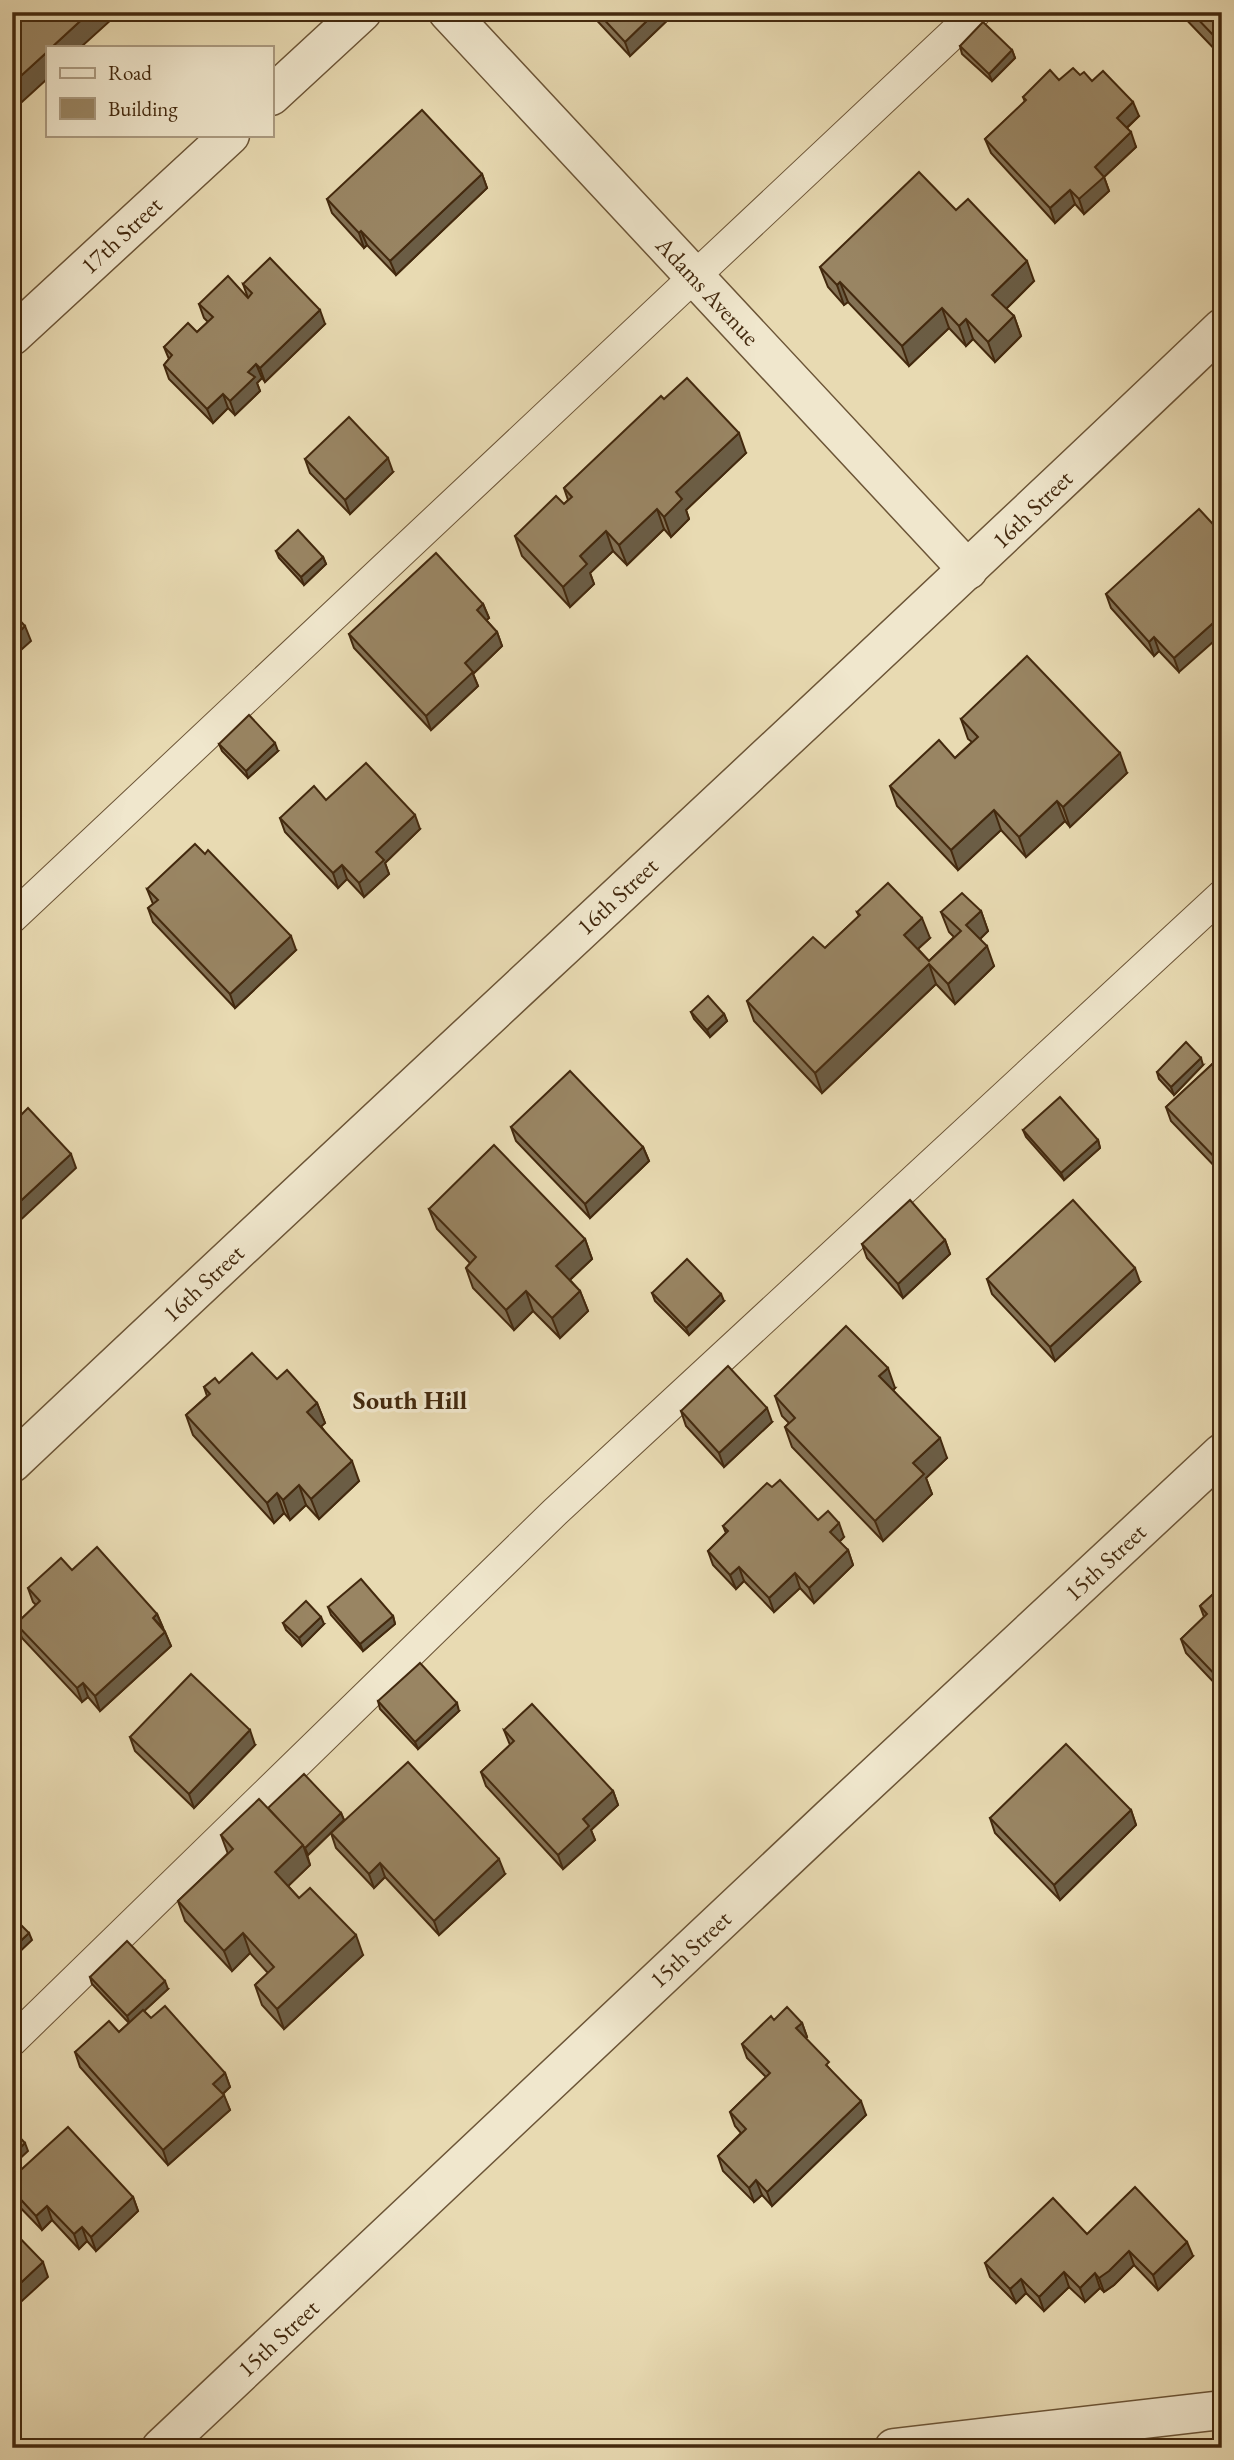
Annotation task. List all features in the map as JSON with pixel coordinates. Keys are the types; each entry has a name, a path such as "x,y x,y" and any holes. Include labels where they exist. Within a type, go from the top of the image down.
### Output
{"street":[{"path":"273,94 362,12"},
{"name":"Adams Avenue","path":"449,12 968,570"},
{"name":"17th Street","path":"12,336 229,136"},
{"name":"16th Street","path":"12,1463 277,1212 968,570 1222,328"},
{"name":"15th Street","path":"161,2448 831,1816 1222,1453"},
{"path":"894,2448 1222,2410"}],"lane":[{"path":"12,918 976,12"},
{"path":"12,2041 555,1512 1222,895"}],"building":[{"path":"12,12 90,12 53,46 46,46 46,53 12,84"},
{"path":"597,12 656,12 625,42"},
{"path":"1191,12 1222,12 1222,30 1215,37"},
{"path":"983,22 1012,50 989,74 960,46"},
{"path":"1073,68 1080,75 1084,72 1092,81 1103,71 1133,102 1117,118 1131,132 1095,167 1104,177 1079,199 1070,190 1050,208 985,139 1026,100 1023,97 1050,70 1059,80"},
{"path":"422,110 482,174 390,261 327,199"},
{"path":"919,172 956,210 968,199 1027,261 992,295 1014,316 988,342 966,319 959,326 942,308 902,346 840,282 837,285 820,267"},
{"path":"270,258 320,310 260,368 256,364 248,372 255,377 230,401 223,394 207,409 164,365 172,355 164,347 188,323 197,332 213,317 199,304 228,276 248,298 252,293 243,284"},
{"path":"687,378 739,433 676,492 682,499 664,517 657,509 619,545 606,531 580,556 587,564 563,587 515,536 556,496 564,504 572,497 564,488 661,396 664,399"},
{"path":"349,417 388,458 345,500 305,459"},
{"path":"1199,509 1222,534 1222,615 1174,658 1154,637 1149,642 1106,594"},
{"path":"298,530 323,557 301,577 276,551"},
{"path":"436,553 483,604 477,610 497,632 465,663 473,672 426,716 349,634"},
{"path":"12,612 25,626 12,639"},
{"path":"1027,656 1120,753 1063,807 1057,801 1019,837 994,810 951,850 890,786 939,740 955,758 978,737 961,719"},
{"path":"249,715 275,743 246,771 219,744"},
{"path":"366,763 415,815 376,852 384,860 359,883 342,865 333,873 280,818 314,786 326,800"},
{"path":"195,844 205,854 208,850 291,936 230,994 148,908 158,900 147,889"},
{"path":"888,883 922,918 904,935 929,961 961,931 941,912 962,893 981,911 966,925 987,946 948,984 929,964 815,1073 747,1001 813,937 825,948 860,915 857,912"},
{"path":"708,996 724,1014 707,1030 691,1012"},
{"path":"1186,1042 1201,1058 1171,1087 1157,1072"},
{"path":"1222,1055 1222,1165 1166,1107"},
{"path":"570,1071 643,1147 585,1204 511,1127"},
{"path":"1060,1097 1098,1140 1061,1173 1023,1130"},
{"path":"28,1108 71,1154 12,1209 12,1114 17,1119"},
{"path":"494,1145 585,1239 556,1266 580,1291 552,1318 526,1291 506,1310 466,1268 476,1257 429,1209"},
{"path":"910,1200 945,1240 898,1284 862,1244"},
{"path":"1073,1200 1135,1268 1050,1347 987,1279"},
{"path":"687,1259 721,1294 686,1328 652,1293"},
{"path":"846,1326 888,1368 879,1376 940,1438 913,1463 924,1474 875,1521 785,1427 795,1418 775,1396"},
{"path":"252,1353 277,1379 287,1370 317,1403 307,1412 352,1461 311,1499 299,1485 283,1500 277,1493 267,1503 186,1415 210,1394 204,1387 215,1378 219,1383"},
{"path":"728,1366 767,1408 719,1453 681,1411"},
{"path":"780,1480 818,1520 828,1511 839,1523 830,1532 848,1550 809,1588 795,1573 769,1598 739,1567 730,1575 708,1551 728,1531 723,1526 767,1483 772,1487"},
{"path":"97,1547 157,1614 153,1618 165,1632 95,1696 83,1683 77,1688 16,1624 40,1601 28,1588 61,1558 72,1570"},
{"path":"361,1579 393,1616 360,1644 328,1607"},
{"path":"1222,1586 1222,1682 1181,1639 1207,1614 1200,1606"},
{"path":"306,1601 321,1617 299,1638 283,1623"},
{"path":"420,1663 457,1703 415,1742 378,1701"},
{"path":"191,1674 250,1730 189,1794 130,1737"},
{"path":"532,1704 613,1791 583,1819 589,1826 558,1855 481,1772 514,1741 504,1730"},
{"path":"1066,1744 1131,1810 1054,1885 990,1818"},
{"path":"408,1762 499,1859 434,1921 380,1863 369,1874 331,1833"},
{"path":"304,1774 341,1813 305,1848 268,1808"},
{"path":"259,1799 303,1845 275,1872 299,1898 310,1888 356,1935 277,2009 255,1985 274,1967 243,1933 224,1951 178,1901 233,1849 221,1835"},
{"path":"12,1916 29,1933 12,1949"},
{"path":"127,1941 165,1981 127,2016 90,1977"},
{"path":"165,2006 225,2073 213,2084 224,2095 163,2150 75,2052 109,2021 119,2032 143,2010 151,2018"},
{"path":"787,2007 802,2023 796,2028 829,2062 826,2065 861,2101 767,2192 756,2180 749,2188 718,2156 746,2129 730,2112 770,2073 742,2044 771,2016 774,2020"},
{"path":"68,2127 133,2197 91,2237 82,2227 74,2234 47,2206 36,2216 12,2190 12,2178"},
{"path":"12,2129 25,2143 12,2156"},
{"path":"1135,2187 1187,2242 1153,2275 1129,2251 1109,2271 1099,2278 1095,2273 1080,2288 1064,2272 1039,2297 1021,2279 1010,2289 985,2263 1053,2198 1087,2234"},
{"path":"12,2230 43,2262 12,2291"}],"district":[{"name":"South Hill","path":"410,1400"}]}
